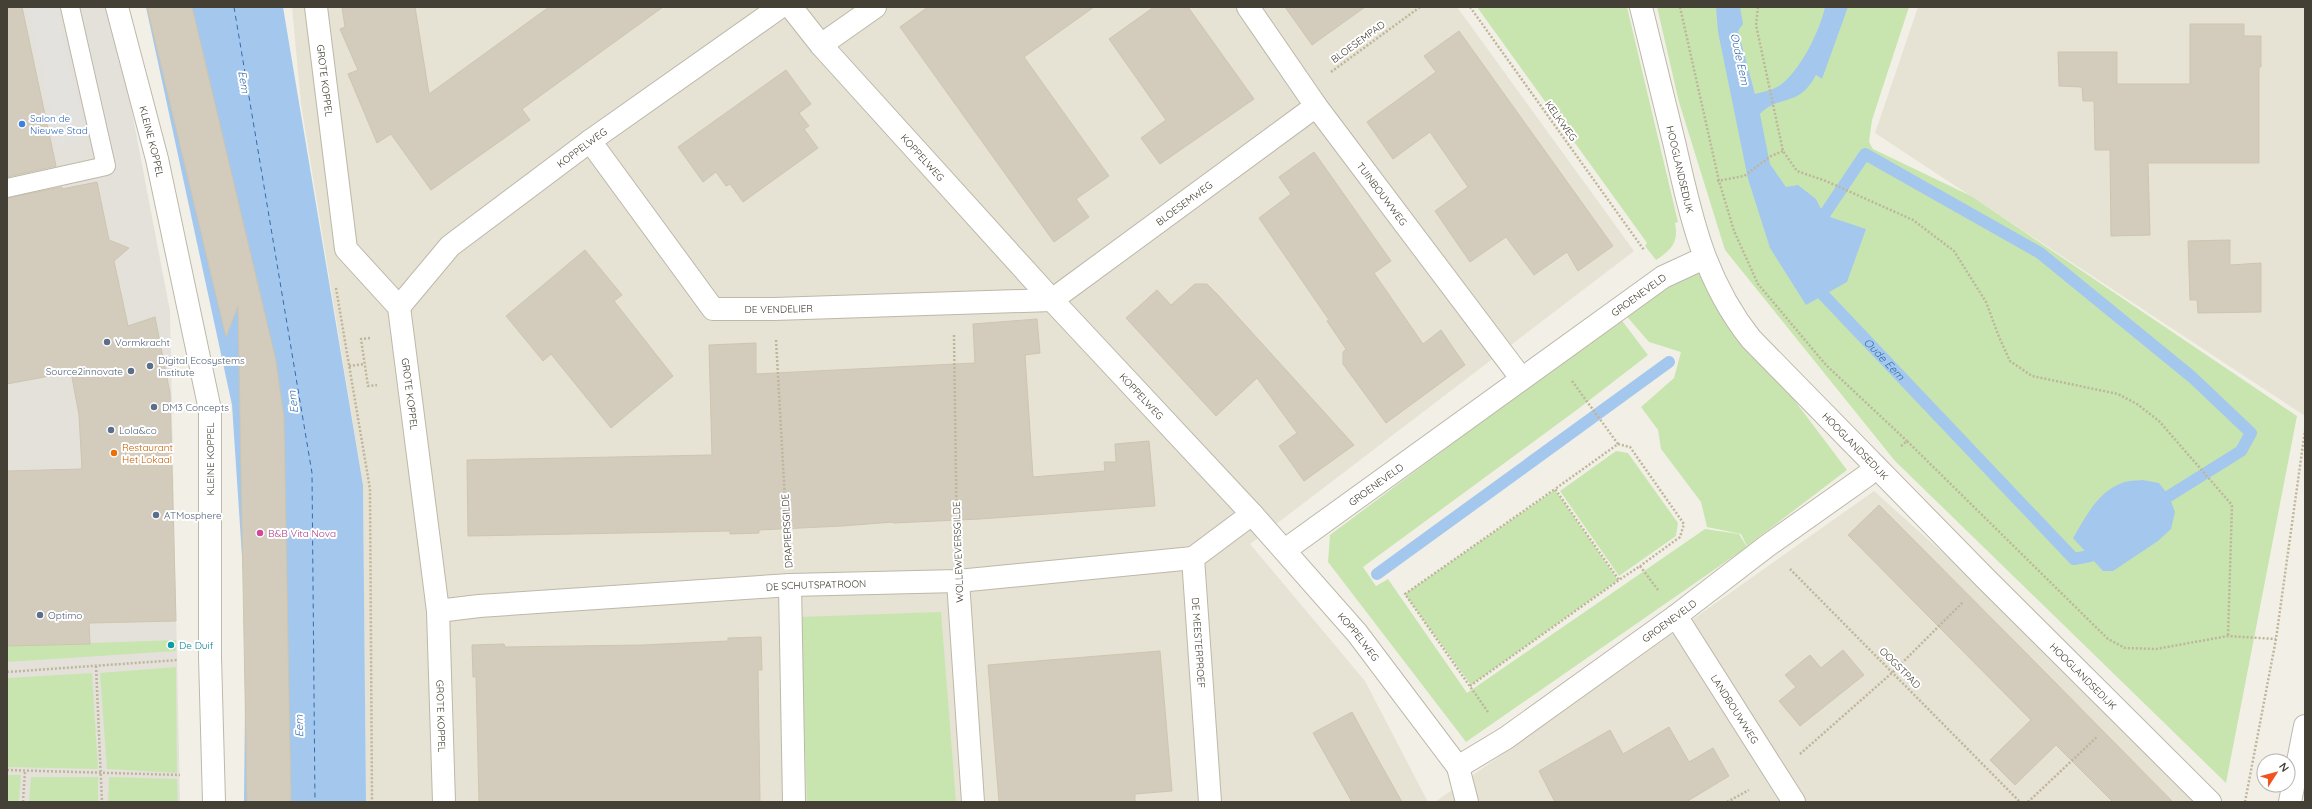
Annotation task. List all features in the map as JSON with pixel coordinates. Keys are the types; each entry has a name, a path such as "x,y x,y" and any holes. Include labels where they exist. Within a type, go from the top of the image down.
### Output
{"street":[{"name":"KLEINE KOPPEL","path":"117,7 157,159 210,410 210,657 214,802"},
{"name":"GROTE KOPPEL","path":"316,7 346,250 399,307 438,611 444,802"},
{"name":"KOPPELWEG","path":"399,307 450,246 590,141 780,7"},
{"name":"KOPPELWEG","path":"791,7 821,45 1052,300 1285,550 1357,633 1458,767 1467,802"},
{"path":"821,45 875,7"},
{"name":"TUINBOUWWEG","path":"1248,7 1310,98 1522,378"},
{"name":"HOOGLANDSEDIJK","path":"1641,7 1685,190 1704,258 1725,304 1751,339 1986,579 2210,802"},
{"name":"BLOESEMWEG","path":"1052,300 1310,98"},
{"name":"DE VENDELIER","path":"590,141 713,309 774,309 1052,300"},
{"name":"GROENEVELD","path":"1285,550 1663,277 1704,258"},
{"name":"GROENEVELD","path":"1458,767 1506,738 1676,616 1767,546 1866,476 1876,467"},
{"path":"1193,558 1252,514"},
{"name":"DE SCHUTSPATROON","path":"438,611 479,606 790,585 958,581 1193,558"},
{"name":"DE MEESTERPROEF","path":"1193,558 1210,802"},
{"name":"WOLLEWEVERSGILDE","path":"958,581 973,802"},
{"path":"790,585 794,802"},
{"name":"LANDBOUWWEG","path":"1676,616 1778,774 1794,802"},
{"path":"2290,802 2305,726"}],"lane":[{"path":"7,188 106,166 70,7"}],"path":[{"name":"BLOESEMPAD","path":"1310,98 1420,7"},
{"name":"KELKWEG","path":"1470,7 1640,245"},
{"path":"1680,7 1719,181 1734,231 1758,284 1826,365 1907,441 2108,640 2125,648 2156,649 2228,636 2276,639"},
{"path":"1758,7 1756,26 1783,151 1797,172 1826,181 1913,220 1954,251 1986,302 2010,361 2032,376 2118,394 2137,404 2159,421 2232,505 2228,636"},
{"path":"1713,182 1744,176 1771,156 1783,151"},
{"path":"335,280 370,489 372,802"},
{"name":"WOLLEWEVERSGILDE","path":"953,303 958,581"},
{"name":"DRAPIERSGILDE","path":"774,309 790,585"},
{"path":"361,339 368,386"},
{"path":"349,366 365,364"},
{"path":"1470,686 1680,537 1684,524 1630,447 1618,444 1583,396"},
{"path":"2245,802 2276,639 2305,430"},
{"path":"1876,467 1907,441"},
{"path":"1506,738 1405,594 1618,444"},
{"path":"1555,489 1619,580"},
{"name":"OOGSTPAD","path":"1767,546 2020,802"},
{"path":"1640,566 1676,616"},
{"path":"1778,774 1893,672 1986,579"},
{"path":"7,672 210,657"},
{"path":"96,666 102,773 102,802"},
{"path":"2028,802 2122,714"},
{"path":"7,770 185,775 185,766 213,766"},
{"path":"23,802 25,771"}],"shaded area":[{"path":"7,7 112,7 170,311 180,802 7,802"},
{"path":"28,7 56,7 86,137 58,145"},
{"path":"292,7 1457,7 1634,251 1250,544 1365,681 1428,802 366,802 363,485 301,104"},
{"path":"1918,7 2305,7 2305,416 1875,133"},
{"path":"1874,491 2221,802 1435,802"}],"green space":[{"path":"1477,7 1627,7 1678,222 1675,223 1676,236 1673,245 1656,260 1645,246 1647,243"},
{"path":"1657,7 1909,7 1872,120 1869,142 1873,149 1971,196 2297,416 2226,783 1895,461 1725,250 1679,102"},
{"path":"1690,262 1847,470 1747,546 1741,534 1707,527 1701,502 1661,449 1658,430 1641,407 1674,378 1681,352 1649,342 1623,312"},
{"path":"1620,318 1648,355 1578,409 1363,567 1376,586 1388,579 1467,693 1705,529 1739,534 1747,547 1466,742 1328,562 1330,535"},
{"path":"1616,451 1628,453 1678,523 1676,536 1619,576 1560,491"},
{"path":"1555,490 1618,580 1471,685 1405,594"},
{"path":"941,612 956,802 807,802 800,617"},
{"path":"176,640 176,651 7,662 7,646"},
{"path":"176,667 177,773 107,769 100,673"},
{"path":"92,673 98,769 7,767 7,678"},
{"path":"7,775 21,775 19,802 7,802"},
{"path":"31,777 98,777 98,802 29,802"},
{"path":"109,777 177,779 178,802 108,802"}],"water":[{"name":"Eem","path":"146,7 283,7 363,485 366,802 244,802 246,617 232,405"},
{"path":"1716,7 1740,7 1743,24 1738,31 1755,94 1779,86 1794,72 1814,39 1825,7 1848,7 1822,79 1816,75 1803,92 1796,97 1774,104 1760,114 1770,164 1786,187 1798,185 1816,199 1824,215 1866,229 1847,282 1806,305 1770,248 1748,179 1718,32"},
{"path":"2143,480 2159,483 2169,496 2175,512 2171,529 2158,541 2113,571 2103,571 2073,538 2087,514 2106,492 2124,482"}],"building":[{"path":"7,7 22,7 56,166 7,177"},
{"path":"147,7 192,7 276,361 284,418 291,802 247,802 238,306 226,337"},
{"path":"342,7 415,7 429,94 549,7 663,7 522,109 530,120 431,190 391,134 377,143 348,74 358,70 340,29 345,27"},
{"path":"928,7 1094,7 1024,57 1109,176 1076,199 1089,217 1054,242 900,27"},
{"path":"1154,7 1188,7 1254,99 1160,164 1141,138 1166,120 1109,39"},
{"path":"1285,7 1365,7 1312,45"},
{"path":"2190,24 2244,24 2244,36 2261,36 2261,67 2259,67 2259,163 2148,163 2150,235 2111,236 2110,150 2095,150 2094,101 2083,101 2082,87 2059,86 2058,52 2117,52 2117,84 2190,84"},
{"path":"1459,31 1613,246 1578,271 1567,252 1534,275 1506,237 1470,262 1435,211 1468,187 1430,132 1393,159 1367,122 1436,72 1424,56"},
{"path":"786,70 811,104 799,113 809,126 804,129 818,148 743,202 730,184 726,186 716,172 703,182 678,147"},
{"path":"1314,152 1391,261 1374,273 1423,344 1441,330 1465,365 1386,423 1343,364 1343,352 1346,349 1327,321 1329,320 1259,218 1291,194 1279,177"},
{"path":"97,182 109,240 129,248 114,261 128,326 155,317 170,393 176,621 89,623 90,644 7,646 7,471 82,469 79,415 71,372 7,384 7,198 62,187 62,189"},
{"path":"2230,240 2230,265 2261,263 2261,312 2198,313 2197,300 2190,300 2188,241"},
{"path":"585,250 622,295 614,301 673,376 611,428 551,354 543,361 506,316"},
{"path":"1195,284 1207,284 1218,295 1354,445 1304,481 1279,446 1297,433 1257,378 1216,416 1126,318 1157,290 1171,305"},
{"path":"1037,319 1040,353 1025,355 1033,477 1105,471 1104,462 1116,462 1115,444 1149,441 1155,506 980,519 893,522 759,530 759,533 730,534 730,531 468,536 467,460 712,455 709,345 756,343 756,374 975,363 973,324"},
{"path":"1879,505 2173,802 2113,802 2056,745 2015,785 1990,760 2031,720 1848,535"},
{"path":"761,637 762,670 758,670 760,802 479,802 476,677 473,677 472,645 504,644 505,647 643,645 728,641 728,638"},
{"path":"1843,650 1864,675 1800,726 1779,701 1796,687 1785,675 1810,655 1821,668"},
{"path":"1160,651 1172,791 1135,794 1135,802 999,802 988,665"},
{"path":"1352,712 1402,802 1352,802 1313,733"},
{"path":"1669,727 1689,762 1713,748 1729,776 1686,802 1555,802 1539,771 1610,730 1623,754"}],"waterway":[{"path":"1811,224 1824,215 1865,154 2040,253 2192,377 2251,433 2241,451 2169,496"},
{"name":"Oude Eem","path":"1812,283 2074,559 2090,556"},
{"path":"1377,574 1669,362"}],"ferry route":[{"path":"234,7 312,473 315,802"}],"place":[{"name":"Salon de Nieuwe Stad","path":"22,124"},
{"name":"Vormkracht","path":"107,342"},
{"name":"Digital Ecosystems Institute","path":"150,366"},
{"name":"Source2innovate","path":"131,371"},
{"name":"DM3 Concepts","path":"154,407"},
{"name":"Lola&co","path":"111,430"},
{"name":"Restaurant Het Lokaal","path":"114,453"},
{"name":"ATMosphere","path":"156,515"},
{"name":"B&B Vita Nova","path":"260,533"},
{"name":"Optimo","path":"40,615"},
{"name":"De Duif","path":"171,645"}]}
